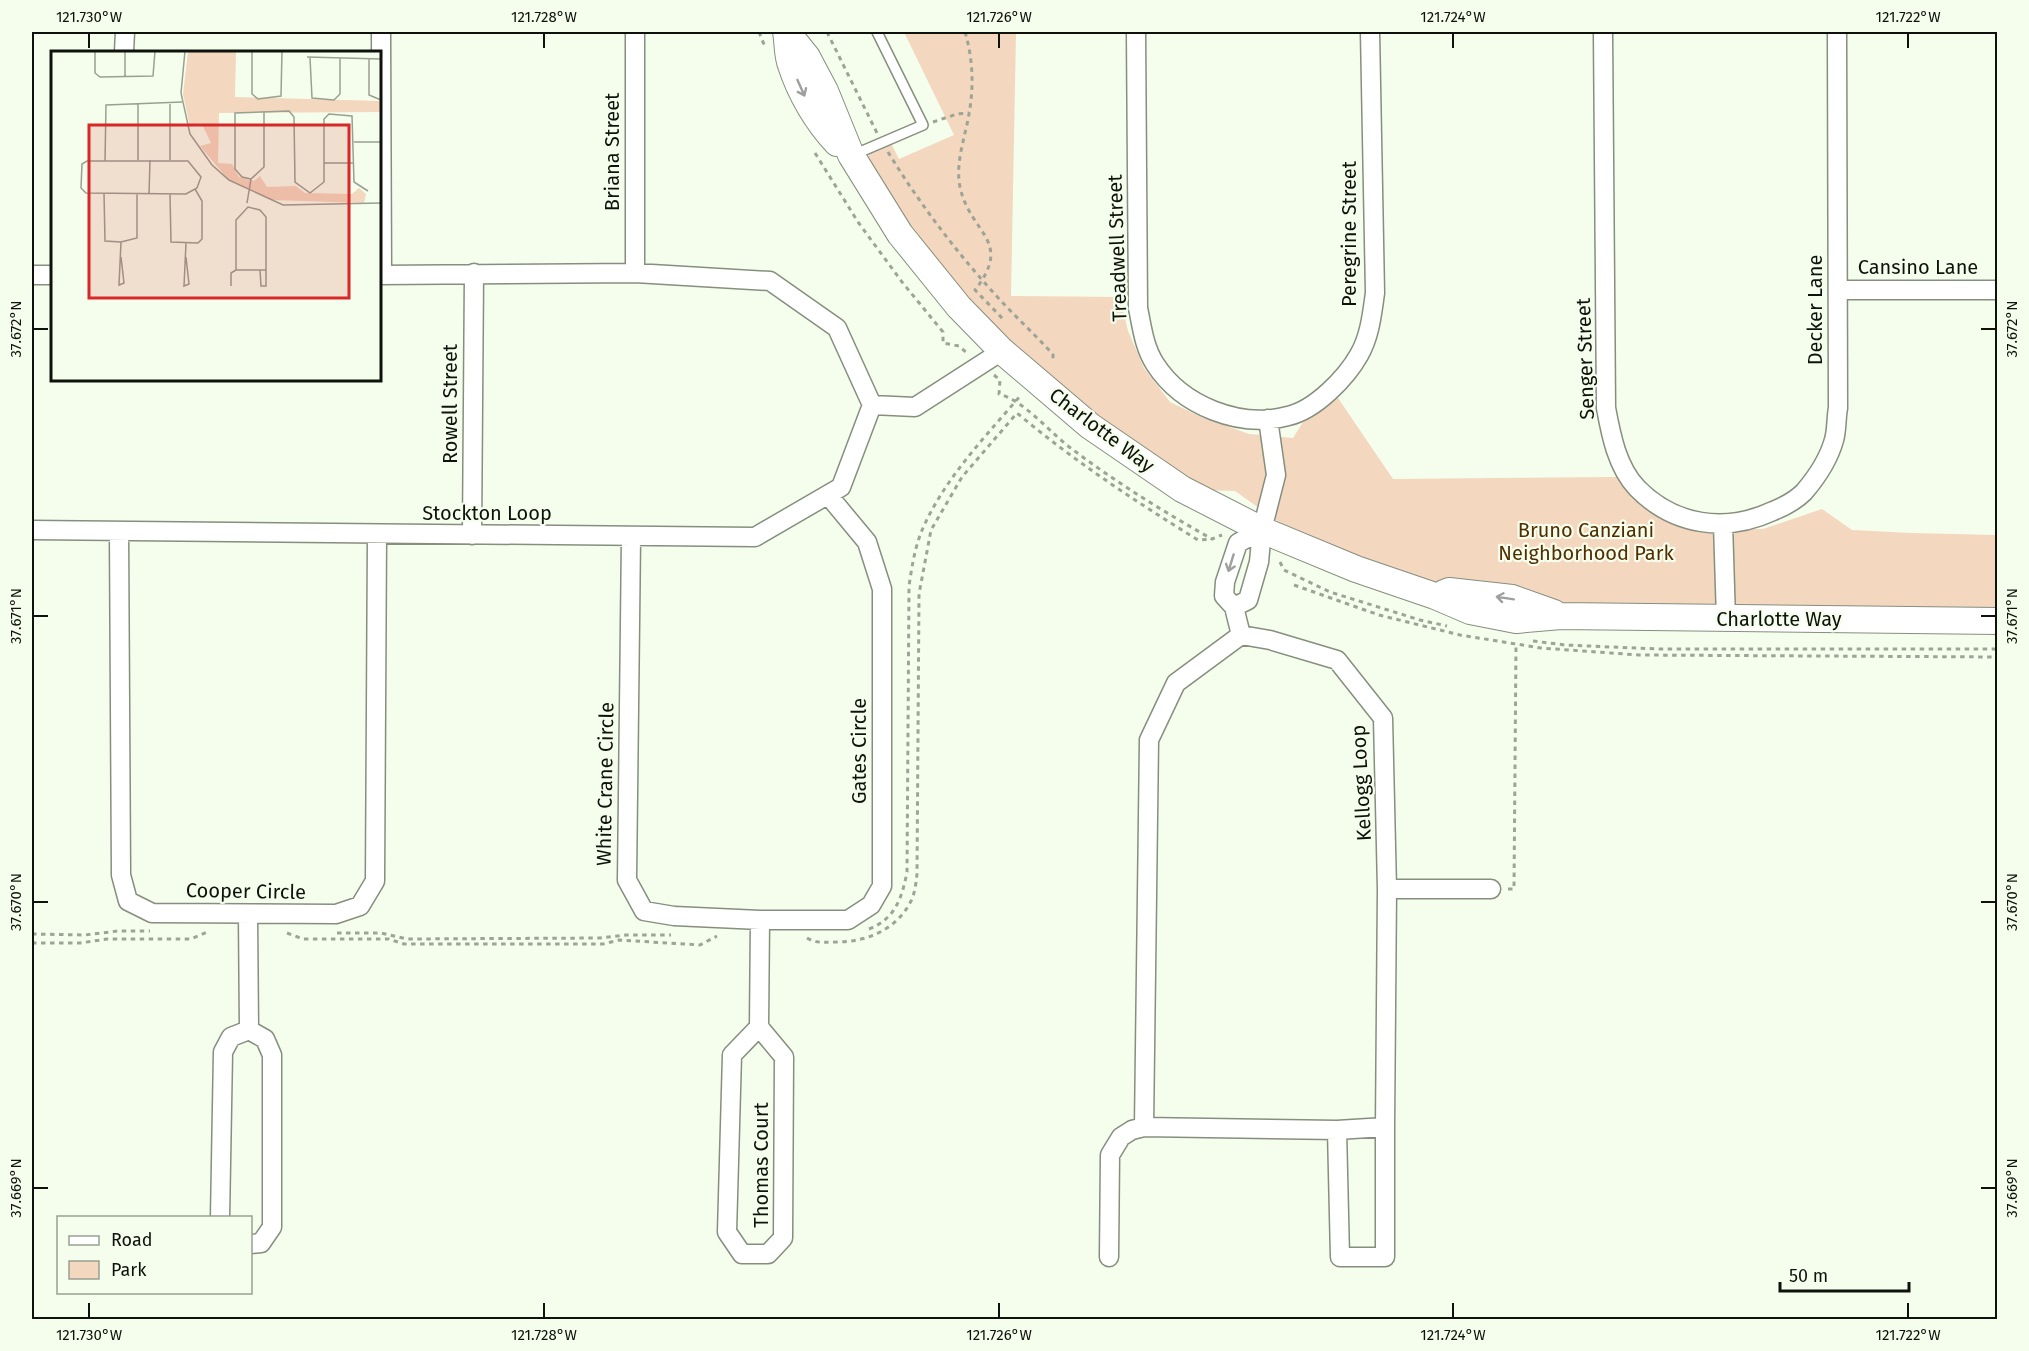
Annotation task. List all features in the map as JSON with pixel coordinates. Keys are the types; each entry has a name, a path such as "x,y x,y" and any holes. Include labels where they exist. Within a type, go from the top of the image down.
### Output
{"street":[{"path":"124,51 125,32"},
{"path":"381,32 381,275 635,273 770,281 837,328 872,405 915,407 1002,351"},
{"name":"Briana Street","path":"635,32 635,273"},
{"name":"Charlotte Way","path":"787,32 807,57 825,91 850,155 900,234 959,307 1002,351 1090,426 1182,489 1262,530 1356,569 1435,596 1470,611 1516,620 1561,616 1998,621"},
{"name":"Treadwell Street","path":"1136,32 1138,308 1144,340 1155,364 1173,386 1193,401 1233,417 1268,419"},
{"name":"Peregrine Street","path":"1268,419 1289,416 1310,405 1342,381 1360,354 1370,327 1375,293 1370,32"},
{"name":"Senger Street","path":"1603,32 1606,408 1612,442 1636,487 1658,504 1679,516 1704,524 1723,524"},
{"name":"Decker Lane","path":"1723,524 1754,520 1782,507 1803,493 1822,465 1834,440 1838,408 1837,32"},
{"name":"Rowell Street","path":"472,536 474,273"},
{"path":"32,275 51,275"},
{"name":"Cansino Lane","path":"1838,290 1998,290"},
{"name":"Stockton Loop","path":"32,530 755,537 841,487 872,405"},
{"path":"1234,607 1248,600 1259,562 1262,530 1276,475 1268,419"},
{"name":"Gates Circle","path":"760,920 848,920 871,905 882,886 882,589 867,542 828,495"},
{"path":"1723,524 1726,619"},
{"path":"1144,1127 1149,740 1176,683 1241,635 1234,607 1224,596 1225,582 1238,543 1262,530"},
{"name":"Cooper Circle","path":"119,531 121,875 128,901 152,913 248,923 336,914 360,906 375,881 377,535"},
{"name":"White Crane Circle","path":"631,537 627,880 644,911 674,916 760,920"},
{"name":"Charlotte Way","path":"1435,596 1449,591 1512,598 1561,616"},
{"name":"Kellogg Loop","path":"1241,635 1270,640 1336,660 1383,718 1387,889 1385,1257 1340,1257 1336,1130"},
{"path":"1387,889 1491,889"},
{"path":"759,1027 760,920"},
{"path":"248,923 249,1030"},
{"name":"Thomas Court","path":"759,1027 784,1057 783,1238 768,1254 742,1254 727,1232 732,1054 759,1027"},
{"path":"219,1216 223,1052 231,1037 249,1030"},
{"path":"249,1030 265,1039 272,1054 272,1227 261,1243 252,1244"},
{"path":"1109,1257 1110,1155 1121,1137 1132,1130 1144,1127 1336,1130 1385,1127"}],"lane":[{"path":"850,155 923,125 877,32"}],"path":[{"path":"827,32 882,142 924,207 983,280 1049,350 1053,355 1053,360"},
{"path":"965,32 972,56 972,83 960,157 960,187 968,212 987,239 992,252 992,260 983,280 975,290 1006,322"},
{"path":"923,125 969,112"},
{"path":"864,931 881,924 897,907 907,872 909,586 914,556 923,529 939,497 1035,378"},
{"path":"1015,401 1017,413 1051,442 1118,490 1198,540 1212,539"},
{"path":"812,934 801,934 814,943 853,942 879,934 901,917 912,899 917,874 919,594 931,530 962,477 1017,413"},
{"path":"1294,585 1379,615 1460,635 1516,645 1639,655 1998,657"},
{"path":"1491,889 1514,889 1516,620"},
{"path":"248,923 303,939 389,939 404,944 603,944 619,940 700,945 718,935 707,935"},
{"path":"32,934 85,936 118,931 151,931"},
{"path":"195,932 217,932"},
{"path":"32,943 80,943 106,939 191,939 207,932"},
{"path":"287,933 298,933"},
{"path":"334,933 381,933 407,939 600,938 626,935 672,935"}],"green space":[{"name":"Bruno Canziani Neighborhood Park","path":"904,32 1016,32 1011,296 1120,297 1128,331 1144,368 1170,402 1199,416 1249,434 1293,438 1305,419 1338,398 1393,479 1617,477 1639,503 1664,519 1690,530 1763,529 1822,509 1852,530 1997,535 1997,611 1559,605 1482,588 1431,582 1306,541 1235,491 1203,490 1081,409 999,335 906,225 867,164 869,154 891,143 899,159 954,135"}]}
